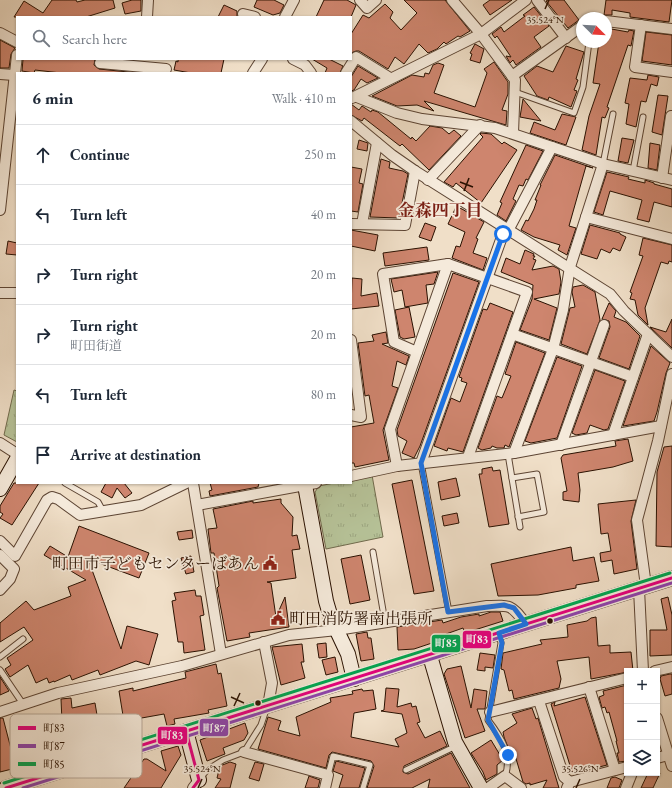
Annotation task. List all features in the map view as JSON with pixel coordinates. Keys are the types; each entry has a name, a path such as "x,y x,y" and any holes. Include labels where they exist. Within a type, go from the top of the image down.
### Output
{"main road":[{"path":"0,489 16,461"},
{"path":"309,484 322,584 326,601 348,654 354,679"},
{"path":"142,745 430,656 672,578"},
{"path":"430,656 448,721 457,745 481,788"},
{"path":"186,731 196,784"},
{"path":"6,788 38,778"}],"street":[{"path":"147,16 148,0"},
{"path":"286,16 294,0"},
{"path":"360,0 367,8 376,0"},
{"path":"452,0 481,34 515,80 513,133"},
{"path":"354,98 390,78 481,34 526,0"},
{"path":"537,0 566,38"},
{"path":"243,14 250,16"},
{"path":"612,22 672,29"},
{"path":"641,25 635,67 672,72"},
{"path":"512,76 576,30"},
{"path":"0,33 16,41"},
{"path":"347,72 356,57 390,78"},
{"path":"0,210 17,60"},
{"path":"161,60 167,71"},
{"path":"254,72 261,60"},
{"path":"295,60 305,66 310,72"},
{"path":"106,62 167,71"},
{"path":"0,74 15,77"},
{"path":"354,98 410,116 480,125 513,133 603,164 667,179 671,116"},
{"path":"352,123 428,180 507,230 570,267 610,294 624,311 672,357"},
{"path":"428,180 480,125"},
{"path":"362,224 377,143"},
{"path":"421,463 503,234 511,225 552,147"},
{"path":"511,453 553,349 563,310 570,267 603,164"},
{"path":"352,224 405,225 415,171"},
{"path":"586,217 672,239"},
{"path":"397,466 390,429 448,264"},
{"path":"417,352 394,342 383,274 448,264 527,292 468,457"},
{"path":"0,293 16,293"},
{"path":"561,445 604,325"},
{"path":"512,334 633,377"},
{"path":"613,435 648,334"},
{"path":"352,348 361,417 352,415"},
{"path":"643,668 642,588 637,520 661,426 672,374"},
{"path":"352,476 397,466 511,453 561,445 661,426"},
{"path":"0,443 16,453"},
{"path":"0,541 15,556 47,500 52,497 58,499 80,514 141,505 184,484"},
{"path":"193,484 221,654"},
{"path":"197,505 309,484"},
{"path":"0,555 14,569 10,579 0,590"},
{"path":"0,712 58,693 182,666 289,635 337,630 448,612 504,605 514,608 526,624"},
{"path":"264,642 272,683 268,706"},
{"path":"660,670 672,667"},
{"path":"490,712 624,679"},
{"path":"589,688 615,770"},
{"path":"539,701 568,785 624,768"},
{"path":"660,726 672,766"},
{"path":"244,752 328,774 325,788"},
{"path":"660,756 669,752"},
{"path":"488,788 505,776 522,788"},
{"path":"626,788 631,776"}],"lane":[{"path":"515,92 574,113 583,86 588,48"},
{"path":"603,164 613,114"},
{"path":"633,171 643,117"},
{"path":"511,453 512,478 520,527"},
{"path":"421,463 448,612"},
{"path":"512,478 537,474 544,512 518,517"},
{"path":"69,484 98,502 103,511"},
{"path":"373,552 385,622"},
{"path":"499,633 502,643 488,720 508,755 508,768 505,776"},
{"path":"0,658 23,639"},
{"path":"0,670 23,704"},
{"path":"196,784 207,770 223,760 244,752 261,725 268,706"},
{"path":"406,770 457,745"},
{"path":"328,774 333,756 370,765 363,788"}],"green space":[{"path":"14,390 16,391 16,441 4,435"},
{"path":"372,475 383,537 326,549 315,492 319,486 329,484 352,484 352,480"}],"building":[{"path":"52,0 76,0 77,2 85,0 113,0 115,8 89,16 14,17 24,1 43,13"},
{"path":"132,0 141,0 141,11 125,14 122,3"},
{"path":"257,0 274,0 284,5 280,13 273,15 254,7"},
{"path":"324,0 347,0 356,5 351,16 316,16"},
{"path":"404,0 445,0 470,31 460,37 458,36 446,44 444,42 437,49 428,53 419,44 404,64 395,57 388,69 359,51 352,53 352,32 363,15 369,18 385,4 393,12 390,18 401,30 417,13"},
{"path":"490,0 512,0 490,15 483,5"},
{"path":"564,0 576,16 576,22 568,28 546,1"},
{"path":"606,0 672,0 669,22 630,17 630,13 612,10 612,12 604,12"},
{"path":"224,5 237,11 237,16 218,16"},
{"path":"534,7 549,26 534,37 541,47 516,65 513,60 510,63 506,56 511,57 497,36 495,38 492,34 501,27 504,32"},
{"path":"612,29 628,32 629,30 634,31 631,46 628,45 607,107 609,108 605,118 602,117 596,155 582,150 589,116 600,84 593,83 598,48 612,48"},
{"path":"646,32 672,35 672,65 642,61"},
{"path":"0,40 15,48 11,54 9,68 0,68"},
{"path":"475,44 484,49 480,63 470,60 472,54 470,53"},
{"path":"566,46 584,52 576,79 578,80 574,90 577,91 571,107 549,97 548,100 537,96 524,76 537,66 553,72"},
{"path":"23,60 95,60 94,65 99,69 128,72 52,72 35,70 34,72 22,71"},
{"path":"178,60 224,60 221,72 185,72 174,70 176,61 178,62"},
{"path":"314,60 331,60 343,66 340,72 325,72 327,68"},
{"path":"494,62 508,82 508,94 502,110 507,111 506,125 424,101 434,111 417,105 397,106 372,96 412,75 424,77 425,73 429,74 433,65 438,63 444,65 434,93 475,107 487,73 484,69"},
{"path":"358,66 378,78 367,83 361,79 352,91 352,75"},
{"path":"648,75 659,77 657,86 651,84 646,102 641,101 636,127 626,124 629,104 625,103 630,78 647,80"},
{"path":"658,95 668,96 662,135 652,132"},
{"path":"523,99 541,121 520,117"},
{"path":"352,105 359,110 362,106 371,112 372,110 378,112 411,139 412,137 416,141 430,126 442,128 449,134 454,130 461,136 429,170 402,144 400,146 364,118 362,121 352,116"},
{"path":"562,114 576,117 566,145 530,133 534,122 555,130"},
{"path":"480,134 491,134 502,144 504,142 517,150 481,203 456,183 453,187 444,182 483,137"},
{"path":"622,138 634,140 628,163 618,161"},
{"path":"359,140 368,143 367,151 357,149"},
{"path":"650,143 660,145 657,170 648,168"},
{"path":"526,145 543,151 528,180 526,179 523,186 519,185 513,199 516,201 506,221 497,215 502,203 500,202"},
{"path":"555,155 593,168 586,166 569,226 576,228 567,255 558,250 560,245 534,237 521,230 526,220 528,221 534,209 537,200 535,200 540,185"},
{"path":"381,159 390,162 389,168 403,171 408,174 399,218 370,217"},
{"path":"352,167 362,169 359,183 363,184 358,212 352,211"},
{"path":"607,172 629,177 628,179 645,183 645,180 672,189 672,207 654,202 649,222 637,219 642,200 610,191 603,215 594,212"},
{"path":"456,207 484,222 476,238 478,239 473,253 487,258 483,270 452,258 456,246 460,247 465,232 448,224"},
{"path":"425,223 436,227 431,241 419,237"},
{"path":"590,225 620,233 626,237 620,251 613,248 610,253 601,249 597,259 581,254"},
{"path":"352,230 378,235 375,251 352,246"},
{"path":"643,238 672,245 672,262 669,261 668,264 661,262 645,308 648,325 638,315 635,300 630,299 632,293 630,292 643,256 639,255"},
{"path":"8,241 16,243 16,255 6,254"},
{"path":"427,247 429,260 385,266 383,253"},
{"path":"525,250 534,254 533,256 535,256 533,259 536,260 532,270 553,266 559,269 561,282 559,294 534,299 557,308 549,340 520,330 532,299 533,285 501,272 506,258 520,264"},
{"path":"438,272 434,284 426,285 428,303 405,307 402,290 394,292 391,279"},
{"path":"453,273 479,282 420,446 414,458 402,453 407,441 398,436 397,430"},
{"path":"352,278 362,279 361,296 377,293 379,306 352,309"},
{"path":"583,285 595,292 600,320 587,354 561,344 570,308 575,307 572,292 573,287"},
{"path":"490,303 513,312 463,452 448,448 447,451 434,446 451,398 460,402 467,383 461,381 462,378 459,377 483,309 487,310"},
{"path":"609,303 616,311 614,317 626,322 640,336 629,369 599,358 610,327 609,321 602,319"},
{"path":"409,307 415,337 404,339 400,337 395,310"},
{"path":"672,319 672,348 650,327 666,332"},
{"path":"386,332 388,343 382,344 409,356 406,365 397,361 392,386 398,388 383,430 389,460 355,467 354,463 352,463 352,427 374,423 369,395 365,396 358,343 374,341 372,335"},
{"path":"516,342 545,353 509,447 505,445 504,448 492,446 491,448 482,450 478,448 497,396 502,398 511,376 505,374"},
{"path":"651,346 670,363 654,421 623,426"},
{"path":"557,357 582,366 557,438 531,443 525,441"},
{"path":"595,370 625,381 608,429 604,430 590,425 587,433 576,435 572,433"},
{"path":"628,439 633,461 613,467 578,473 580,490 579,502 563,500 563,492 567,491 561,458 563,455 616,446 615,441"},
{"path":"672,446 672,547 656,546 657,472 664,447"},
{"path":"492,467 493,471 500,470 509,524 489,527 479,474 482,474 482,469"},
{"path":"456,478 460,496 441,500 438,482"},
{"path":"412,480 434,591 414,594 392,484"},
{"path":"14,483 38,484 12,525 0,518 3,514 0,512 0,506"},
{"path":"105,484 125,484 132,493 125,498 117,488 112,498 101,492"},
{"path":"210,484 259,484 258,487 210,496 209,491 212,490"},
{"path":"281,499 281,503 293,517 292,536 297,535 300,549 292,550 296,578 267,582 271,583 276,617 285,597 289,627 249,633 250,637 227,641 217,588 219,586 214,553 211,553 208,529 217,528 213,509 253,501 253,503"},
{"path":"636,500 631,521 637,569 614,574 612,560 601,562 600,553 611,551 608,533 601,534 598,504"},
{"path":"457,513 459,523 444,526 442,516"},
{"path":"79,526 149,553 139,578 88,559 121,649 127,626 158,634 149,665 136,661 100,675 98,670 72,680 70,675 54,682 49,683 47,678 36,683 28,665 10,677 5,669 11,665 7,658 33,640 24,627 0,642 0,623 26,601 34,610 71,596 68,587 86,580 44,555 50,546 68,557"},
{"path":"192,530 193,538 179,540 177,532"},
{"path":"571,547 573,561 594,557 599,581 576,585 576,588 538,595 498,596 491,564"},
{"path":"361,555 370,600 350,604 341,559"},
{"path":"191,556 194,572 186,574 181,558"},
{"path":"195,590 196,596 201,596 204,615 200,616 205,650 184,653 183,642 178,642 172,601 176,600 174,593"},
{"path":"668,597 672,615 672,655 650,656 650,630 667,630 661,599"},
{"path":"491,612 500,612 503,621 465,633 463,628 446,634 447,638 414,649 398,650 397,627 442,620 443,623 461,617 479,614 479,616"},
{"path":"596,617 598,646 610,645 610,653 631,652 633,668 624,668 624,673 591,679 589,657 557,661 561,679 559,688 514,699 512,690 509,691 504,670 501,669 503,653 542,644 540,640 568,637 567,625 587,621"},
{"path":"367,632 368,638 371,638 374,659 361,661 356,634"},
{"path":"326,643 327,657 319,658 317,644"},
{"path":"302,644 304,662 301,662 305,678 281,685 272,647"},
{"path":"480,653 495,655 493,668 485,667 485,671 477,670"},
{"path":"335,657 338,672 326,675 322,660"},
{"path":"216,664 218,674 221,673 227,706 208,710 209,713 174,719 175,724 167,726 164,714 142,718 142,714 123,714 119,691 133,688 133,691 186,678 185,672"},
{"path":"461,666 471,708 474,689 487,691 485,709 477,709 485,731 465,738 444,674 447,669"},
{"path":"672,674 672,694 665,696 660,679 661,676"},
{"path":"0,677 9,691 0,695"},
{"path":"624,686 624,761 619,762 617,741 609,712 607,713 605,707 602,708 599,697 604,695 603,691"},
{"path":"386,688 399,689 397,707 411,703 412,707 416,706 420,722 417,723 425,738 440,731 447,746 404,766 403,772 408,774 451,753 470,788 428,788 430,779 412,788 367,788 374,766 371,761 332,752 329,755 326,768 258,749 268,717 281,721 278,730 300,736 296,717 331,702 330,698 353,694 352,691 362,689 363,691 373,690 376,709 354,713 351,737 399,747 395,739 407,733 402,714 381,711 384,710"},
{"path":"585,697 607,765 576,773 575,771 572,772 551,704 555,702 554,706"},
{"path":"71,698 72,708 95,703 97,714 62,714 61,699"},
{"path":"532,708 536,719 538,718 559,788 543,788 547,780 530,785 530,783 526,784 523,782 514,752 511,755 504,737 503,732 517,723 512,714"},
{"path":"0,718 3,718 10,745 10,770 0,772"},
{"path":"245,723 248,733 244,740 223,748 225,754 207,761 200,740"},
{"path":"491,740 503,760 497,765 497,774 486,780 483,772 471,753"},
{"path":"178,746 181,755 161,788 124,788 131,778 142,778 142,762 144,759 147,759 166,771 161,751"},
{"path":"336,761 365,768 359,788 339,788 343,775 333,771"},
{"path":"230,762 236,764 230,788 215,788 221,779 217,778 220,766"},
{"path":"255,762 264,764 259,781 249,778"},
{"path":"309,776 320,780 318,788 305,788"},
{"path":"647,776 659,776 653,788 641,788"},
{"path":"615,777 622,780 619,788 607,788 611,778"}],"transit line":[{"name":"町85","path":"142,739 670,573"},
{"name":"町83","path":"142,745 672,578"},
{"name":"町87","path":"142,750 672,583"},
{"name":"町83","path":"186,731 199,780 193,788"},
{"name":"町85","path":"4,783 20,778"},
{"name":"町83","path":"6,788 38,778"},
{"name":"町87","path":"23,788 55,778"}],"place":[{"name":"町田市子どもセンターばあん","path":"270,563"},
{"name":"町田消防署南出張所","path":"278,618"}],"district":[{"name":"金森四丁目","path":"440,210"}],"route":[{"path":"503,234 421,463 448,612 504,605 514,608 526,624 499,633 502,643 488,720 496,730 508,755"}]}
